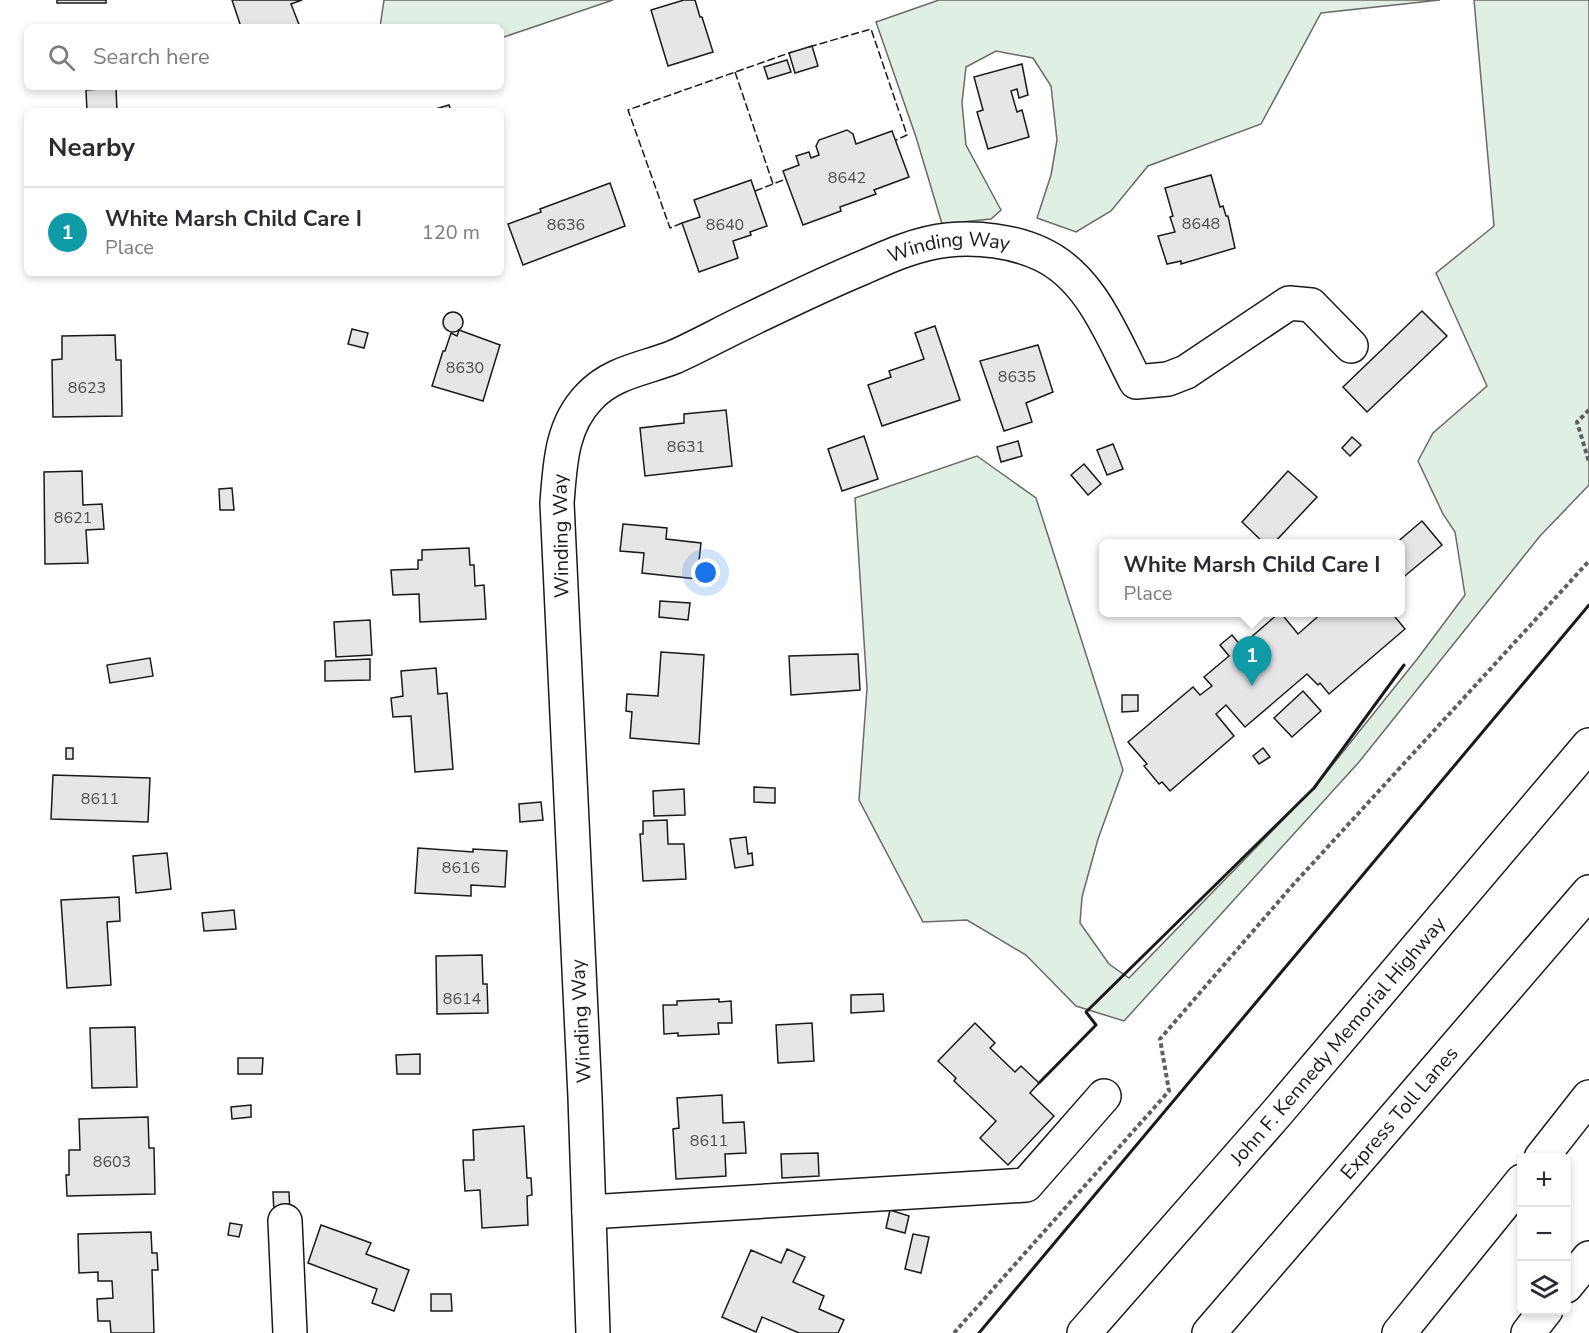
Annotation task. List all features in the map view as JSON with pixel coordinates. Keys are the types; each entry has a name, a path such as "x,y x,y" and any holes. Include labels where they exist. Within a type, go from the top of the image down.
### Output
{"main road":[{"name":"Winding Way","path":"593,1333 557,502 565,436 575,414 606,382 627,372 672,358 807,291 890,256 947,240 976,239 1020,246 1058,263 1088,295 1101,313 1136,382 1168,379 1186,372 1289,303 1311,305 1351,346"},
{"name":"John F. Kennedy Memorial Highway","path":"1083,1333 1276,1114 1589,744"},
{"name":"Express Toll Lanes","path":"1209,1333 1589,892"},
{"path":"589,1212 1026,1185 1104,1096"},
{"path":"1544,1153 1589,1097"},
{"path":"1399,1333 1517,1186"},
{"path":"285,1221 290,1333"},
{"path":"1571,1280 1589,1258"},
{"path":"1528,1333 1543,1315"}],"path":[{"path":"1589,410 1577,422 1589,462"},
{"path":"954,1333 1169,1091 1160,1039 1292,886 1589,561"}],"green space":[{"path":"384,0 613,0 504,37 504,24 380,24"},
{"path":"939,0 1440,0 1321,13 1261,124 1148,166 1111,211 1076,232 1037,218 1051,175 1057,140 1051,86 1033,58 996,51 966,67 962,103 966,145 1001,210 991,219 942,224 916,137 876,22"},
{"path":"1474,0 1589,0 1589,485 1540,536 1359,762 1124,1021 1076,1006 1026,955 967,920 923,922 859,800 867,688 855,498 977,456 1036,498 1123,770 1098,839 1082,897 1080,923 1109,964 1129,978 1314,788 1418,658 1465,595 1455,532 1443,514 1418,461 1433,433 1487,386 1436,273 1494,226"}],"building":[{"path":"57,0 106,0 106,3 57,3"},
{"path":"232,0 302,0 291,4 299,24 240,24"},
{"path":"684,0 695,0 713,52 668,66 651,10"},
{"path":"812,46 818,66 795,73 789,53"},
{"path":"787,60 791,72 768,79 764,67"},
{"path":"1022,64 1028,95 1019,98 1017,89 1011,91 1017,112 1022,110 1029,137 988,149 977,112 983,110 974,77"},
{"path":"86,90 116,90 117,108 87,108"},
{"path":"847,130 853,134 856,144 892,131 909,177 874,190 876,194 840,207 841,211 803,225 783,171 799,165 796,156 809,152 811,158 819,155 816,146 819,140"},
{"path":"1211,175 1220,207 1223,206 1228,216 1235,248 1181,264 1181,261 1167,264 1158,236 1175,232 1165,188"},
{"path":"751,180 767,226 733,241 738,258 699,272 682,223 700,217 694,200"},
{"path":"610,183 625,226 523,265 508,224 541,212 540,209"},
{"path":"1422,311 1447,336 1367,412 1343,387"},
{"path":"453,312 460,315 463,322 460,329 453,332 446,329 443,322 446,315"},
{"path":"935,326 960,400 882,426 868,385 891,377 889,371 924,359 915,333"},
{"path":"352,329 368,333 364,348 348,344"},
{"path":"459,330 500,345 483,401 432,386 451,333 457,336"},
{"path":"115,335 116,360 121,360 122,416 53,417 52,360 62,359 62,336"},
{"path":"1038,345 1053,392 1026,403 1032,422 1004,431 980,361"},
{"path":"726,410 732,466 645,476 640,428 684,423 684,414"},
{"path":"864,436 878,479 842,491 828,449"},
{"path":"1352,437 1361,445 1350,456 1342,448"},
{"path":"1018,441 1022,456 1001,462 997,447"},
{"path":"1113,444 1123,469 1107,475 1097,450"},
{"path":"1084,464 1101,484 1088,495 1071,475"},
{"path":"82,471 83,505 102,504 104,529 86,530 88,563 45,564 44,472"},
{"path":"1288,471 1317,497 1278,539 1260,539 1242,522"},
{"path":"232,488 234,510 220,510 219,489"},
{"path":"1422,521 1442,545 1405,576 1405,539 1401,539"},
{"path":"623,524 667,528 666,539 701,543 697,579 642,573 644,553 620,551"},
{"path":"469,548 470,565 474,565 475,586 484,585 486,619 420,622 419,594 393,595 391,570 418,569 418,560 422,560 422,550"},
{"path":"660,601 690,603 688,620 659,617"},
{"path":"1274,617 1284,617 1298,634 1317,617 1395,617 1405,629 1329,694 1320,683 1318,685 1307,674 1245,727 1226,705 1216,714 1234,736 1170,791 1162,782 1159,784 1144,766 1147,764 1128,742 1193,687 1200,695 1212,686 1204,677 1229,656 1220,645 1232,635 1241,646"},
{"path":"370,620 372,655 336,657 334,622"},
{"path":"661,652 704,655 699,744 630,738 632,712 626,711 627,694 658,696"},
{"path":"858,654 860,690 791,695 789,656"},
{"path":"150,658 153,676 110,683 107,665"},
{"path":"370,659 370,680 325,681 325,661"},
{"path":"436,668 438,694 447,693 453,769 415,772 411,716 393,717 391,698 403,696 401,671"},
{"path":"1303,691 1321,711 1292,737 1274,718"},
{"path":"1122,695 1138,695 1138,711 1122,712"},
{"path":"66,748 73,748 73,759 66,759"},
{"path":"1263,748 1270,757 1259,764 1253,756"},
{"path":"53,775 150,778 148,822 51,819"},
{"path":"754,787 775,788 775,803 754,802"},
{"path":"684,789 685,815 654,816 653,791"},
{"path":"541,802 543,820 520,822 519,804"},
{"path":"667,820 668,844 684,844 686,879 643,881 640,834 643,834 643,821"},
{"path":"746,837 748,854 752,853 753,865 735,868 730,839"},
{"path":"418,848 473,852 473,849 507,851 505,887 471,885 471,896 415,893"},
{"path":"167,853 171,889 136,893 133,856"},
{"path":"119,897 120,921 107,922 111,985 67,988 61,900"},
{"path":"234,910 236,929 204,931 202,913"},
{"path":"482,955 483,984 487,984 488,1013 437,1014 436,956"},
{"path":"883,994 884,1011 851,1013 851,995"},
{"path":"719,999 719,1002 731,1001 732,1023 718,1023 719,1034 678,1036 678,1033 664,1034 663,1005 677,1005 677,1001"},
{"path":"812,1023 814,1061 778,1063 776,1025"},
{"path":"975,1023 995,1043 990,1048 1015,1072 1021,1066 1039,1083 1030,1093 1054,1116 1008,1165 980,1138 996,1121 954,1081 956,1078 938,1061"},
{"path":"135,1027 137,1087 92,1088 90,1028"},
{"path":"420,1054 420,1074 397,1074 396,1055"},
{"path":"238,1058 263,1058 262,1074 238,1074"},
{"path":"722,1095 723,1123 744,1122 746,1153 725,1154 726,1176 676,1179 673,1129 679,1128 677,1098"},
{"path":"251,1105 251,1117 232,1119 231,1107"},
{"path":"148,1117 149,1148 154,1148 155,1194 67,1196 66,1175 69,1175 69,1150 80,1150 79,1119"},
{"path":"524,1126 527,1178 531,1178 532,1195 527,1196 528,1225 482,1228 480,1190 465,1191 463,1160 474,1160 473,1130"},
{"path":"818,1153 819,1176 782,1178 781,1154"},
{"path":"273,1192 289,1192 290,1212 274,1213"},
{"path":"890,1210 909,1216 905,1233 886,1228"},
{"path":"230,1223 242,1225 239,1237 228,1235"},
{"path":"321,1225 371,1243 366,1254 409,1270 394,1311 372,1303 377,1289 308,1263"},
{"path":"151,1232 152,1253 157,1253 158,1270 152,1270 154,1333 111,1333 110,1321 98,1321 97,1299 113,1298 112,1281 98,1281 98,1272 79,1273 78,1234"},
{"path":"913,1234 929,1237 921,1273 905,1269"},
{"path":"787,1249 805,1257 793,1282 824,1296 819,1309 844,1320 838,1333 799,1333 762,1317 756,1332 722,1317 751,1250 781,1263"},
{"path":"431,1294 451,1294 452,1311 431,1311"}],"fence":[{"path":"809,47 871,29 907,135 896,140"},
{"path":"682,223 670,228 628,110 792,52"},
{"path":"735,72 773,184"},
{"path":"755,191 786,179"}],"wall":[{"path":"979,1333 1589,605"},
{"path":"1039,1083 1096,1025 1086,1012 1314,788 1404,665"}],"place":[{"name":"White Marsh Child Care I","path":"1252,686"}]}
